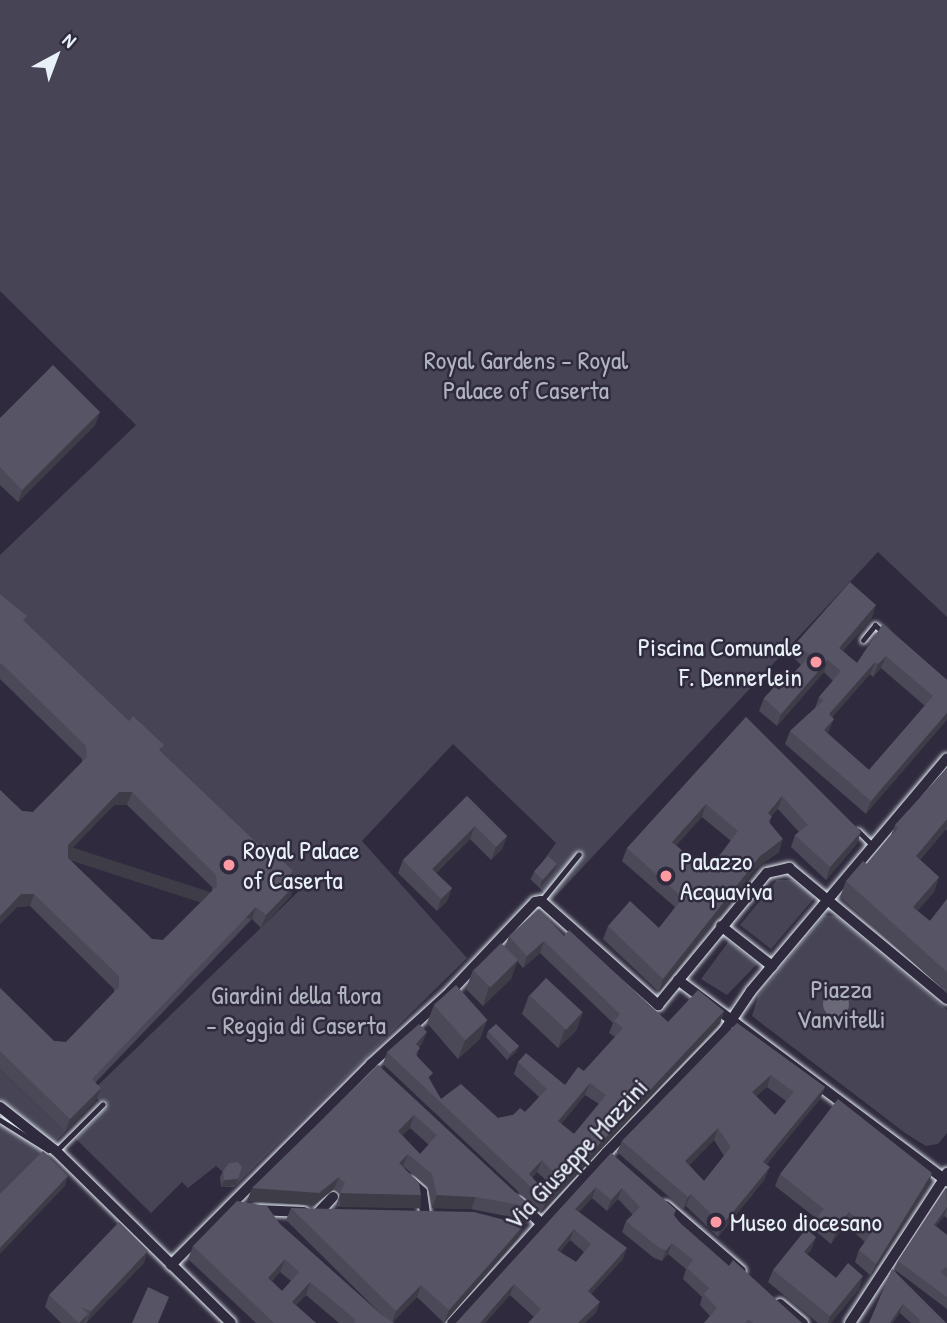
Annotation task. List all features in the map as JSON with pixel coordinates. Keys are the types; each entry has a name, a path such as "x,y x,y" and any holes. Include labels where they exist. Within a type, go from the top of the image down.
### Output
{"street":[{"name":"Via Giuseppe Mazzini","path":"452,1323 541,1223 610,1157 736,1020 772,966 947,758"},
{"path":"171,1265 231,1201 371,1064 450,992 528,908 541,901 658,1005 767,873 778,867 789,867 947,999"},
{"path":"721,926 772,966"},
{"path":"678,980 736,1020 946,1178 855,1320"},
{"path":"371,1064 380,1073"},
{"path":"0,1108 58,1153 231,1323"},
{"path":"402,1174 422,1192 425,1213"},
{"path":"505,1188 541,1223"},
{"path":"318,1213 333,1197"},
{"path":"658,1199 748,1276"},
{"path":"231,1201 267,1212 331,1213"},
{"path":"267,1212 274,1222"},
{"path":"520,1229 531,1234"},
{"path":"767,1293 803,1323"}],"lane":[{"path":"863,640 875,625 896,643"},
{"path":"855,827 873,846"},
{"path":"541,901 579,854"},
{"path":"0,1120 30,1142 58,1153 103,1104"}],"green space":[{"name":"Royal Gardens - Royal Palace of Caserta","path":"0,0 947,0 947,617 878,552 552,900 530,879 556,843 453,744 362,841 467,958 234,1187 221,1187 223,1172 216,1166 188,1188 182,1182 151,1213 76,1139 106,1108 91,1092 301,889 0,625 0,555 136,425 0,291"},
{"path":"777,880 792,880 815,897 771,949 740,925"},
{"name":"Piazza Vanvitelli","path":"824,915 836,916 947,1010 947,1133 938,1144 926,1146 905,1133 752,1016 758,996"},
{"path":"729,941 757,964 727,995 701,979"},
{"path":"0,1069 65,1132 0,1196"}],"water":[{"path":"836,991 845,995 849,1004 845,1013 836,1017 827,1013 823,1004 827,995"}],"building":[{"path":"53,365 100,412 22,490 0,467 0,418"},
{"path":"850,582 876,605 839,648 857,663 883,624 947,680 947,713 871,801 790,731 824,700 819,697 841,671 828,660 781,714 764,698 775,686 779,690 810,655 796,643","holes":["886,656 933,696 869,770 824,730 834,719 829,714 875,662 878,664"]},
{"name":"Royal Palace of Caserta","path":"0,594 27,616 23,620 129,721 133,716 164,745 159,750 261,847 264,843 293,871 288,876 296,884 266,915 256,907 92,1079 101,1088 70,1119 0,1051 0,988 54,1041 66,1042 119,987 119,976 34,894 21,894 0,916 0,790 22,811 33,812 87,757 86,746 0,664","holes":["119,792 132,792 216,875 217,886 163,940 152,939 68,858 68,845"]},
{"path":"746,717 861,832 830,867 795,835 808,825 782,796 768,813 772,817 768,821 783,839 760,856 663,979 608,926 630,901 659,928 683,898 627,848","holes":["706,804 738,831 707,872 672,842"]},
{"path":"947,768 947,819 916,856 939,877 913,907 930,921 947,899 947,972 846,881 863,861 867,864 898,828 895,825"},
{"path":"467,796 507,836 496,847 475,826 432,869 452,888 441,899 403,860"},
{"path":"548,856 557,864 543,880 534,872"},
{"path":"539,909 564,936 569,930 668,1022 698,990 724,1011 546,1201 387,1052 419,1024 427,1032 416,1044 420,1048 415,1054 433,1073 428,1078 441,1099 461,1084 498,1118 513,1115 520,1108 525,1112 547,1089 518,1062 526,1053 565,1085 578,1067 584,1071 623,1028 614,1021 620,1014 544,941 527,956 509,936","holes":["590,1083 606,1095 574,1134 558,1121","542,1160 555,1174 542,1188 529,1174"]},
{"path":"501,943 518,960 490,988 473,971"},
{"path":"546,978 583,1012 566,1030 530,996"},
{"path":"456,985 487,1020 465,1040 434,1005"},
{"path":"737,1023 825,1087 763,1162 770,1167 722,1225 691,1194 688,1197 622,1141","holes":["771,1075 794,1092 775,1115 752,1092","718,1128 731,1147 704,1181 685,1161"]},
{"path":"496,1024 519,1046 510,1054 488,1031"},
{"path":"378,1065 531,1207 476,1197 437,1195 432,1174 408,1154 399,1163 419,1183 421,1195 340,1193 345,1183 339,1177 319,1193 252,1188","holes":["414,1115 437,1135 420,1154 398,1131"]},
{"path":"838,1099 932,1173 876,1264 859,1250 872,1232 849,1212 836,1231 818,1216 824,1209 780,1174"},
{"path":"43,1151 68,1176 0,1248 0,1194"},
{"path":"611,1153 676,1210 673,1214 680,1223 729,1266 733,1260 802,1323 753,1323 748,1319 745,1323 704,1323 717,1308 704,1294 709,1288 687,1268 693,1260 672,1243 666,1250 658,1247 626,1221 640,1207 622,1188 611,1200 596,1187 575,1209 627,1248 588,1291 600,1302 578,1323 528,1323 541,1309 514,1284 480,1323 456,1323","holes":["574,1229 591,1244 576,1262 557,1250"]},
{"path":"238,1162 242,1167 238,1179 224,1180 223,1171 229,1163"},
{"path":"946,1188 947,1207 934,1225 947,1235 947,1268 941,1272 947,1278 947,1297 898,1261"},
{"path":"237,1201 267,1206 280,1224 394,1323 354,1323 356,1320 310,1282 292,1302 316,1323 274,1323 193,1246","holes":["285,1259 299,1272 282,1291 268,1278"]},
{"path":"291,1208 474,1212 524,1225 449,1310 421,1285 396,1311"},
{"path":"119,1222 148,1251 91,1311 81,1307 88,1314 79,1323 49,1295"},
{"path":"806,1229 816,1237 804,1252 836,1278 848,1263 863,1276 830,1316 773,1270"},
{"path":"892,1269 946,1323 919,1323 921,1321 903,1304 890,1323 869,1323"},
{"path":"148,1287 169,1297 158,1323 132,1323"}],"place":[{"name":"Piscina Comunale F. Dennerlein","path":"816,662"},
{"name":"Royal Palace of Caserta","path":"229,865"},
{"name":"Palazzo Acquaviva","path":"666,876"},
{"name":"Museo diocesano","path":"716,1222"}],"park label":[{"name":"Giardini della flora - Reggia di Caserta","path":"296,1010"}]}
